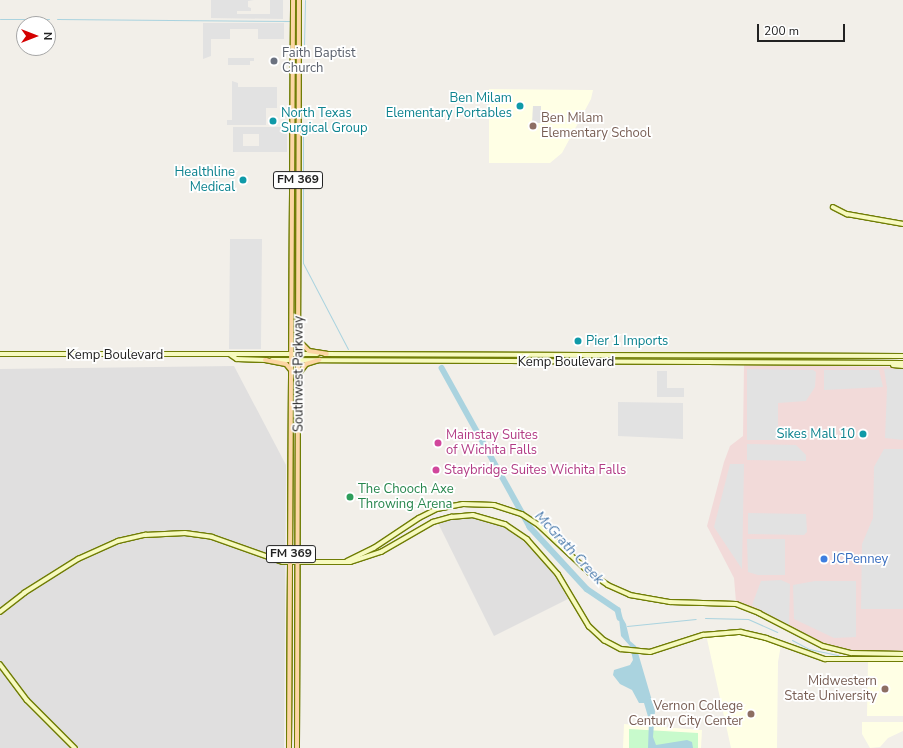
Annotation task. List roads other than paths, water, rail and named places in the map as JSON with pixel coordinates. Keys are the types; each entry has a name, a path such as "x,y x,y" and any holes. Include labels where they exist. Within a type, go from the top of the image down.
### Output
{"main road":[{"name":"Southwest Parkway","path":"289,748 293,0"},
{"name":"Southwest Parkway","path":"297,748 299,0"},
{"path":"291,288 298,289"},
{"path":"299,337 304,348 327,354"},
{"path":"265,360 286,364 292,372"},
{"path":"299,374 306,364 319,360"},
{"path":"291,466 298,467"}],"street":[{"path":"833,207 847,214 903,224"},
{"name":"Kemp Boulevard","path":"0,354 231,355 292,353 903,356"},
{"path":"561,354 561,362"},
{"name":"Kemp Boulevard","path":"231,355 237,359 265,360 903,364"},
{"path":"612,355 612,362"},
{"path":"346,561 374,548 419,518 441,508 478,504 518,513 528,518 546,530 589,572 626,593 658,601 736,604 760,613 823,646 851,653 903,654"},
{"path":"0,612 24,593 78,559 118,541 145,535 185,533 212,537 272,559 291,562 346,561 362,560 378,553 424,526 444,518 466,515 492,519 511,527 536,547 558,574 594,632 604,640 629,651 659,651 703,635 729,632 766,638 824,659 903,659"},
{"path":"0,664 27,700 75,748"}],"water":[{"path":"618,610 626,624 630,641 636,646 655,711 653,737 656,745 687,740 692,742 693,748 648,748 649,720 644,703 639,703 632,690 620,684 613,675 614,670 630,665 633,660 630,646 621,636"}],"waterway":[{"path":"304,45 305,0"},
{"path":"0,19 16,19"},
{"path":"57,19 290,21"},
{"path":"303,125 303,263 348,349"},
{"name":"McGrath Creek","path":"442,368 530,527 587,589 618,610 620,618"},
{"path":"705,618 748,619 777,632"},
{"path":"627,626 696,619"},
{"path":"792,640 809,649 838,655"}],"place":[{"name":"Faith Baptist Church","path":"274,61"},
{"name":"Ben Milam Elementary Portables","path":"520,106"},
{"name":"North Texas Surgical Group","path":"273,121"},
{"name":"Ben Milam Elementary School","path":"533,126"},
{"name":"Healthline Medical","path":"243,180"},
{"name":"Pier 1 Imports","path":"578,341"},
{"name":"Sikes Mall 10","path":"863,434"},
{"name":"Mainstay Suites of Wichita Falls","path":"438,443"},
{"name":"Staybridge Suites Wichita Falls","path":"436,470"},
{"name":"The Chooch Axe Throwing Arena","path":"350,497"},
{"name":"JCPenney","path":"824,559"},
{"name":"Midwestern State University","path":"885,689"},
{"name":"Vernon College Century City Center","path":"751,714"}]}
